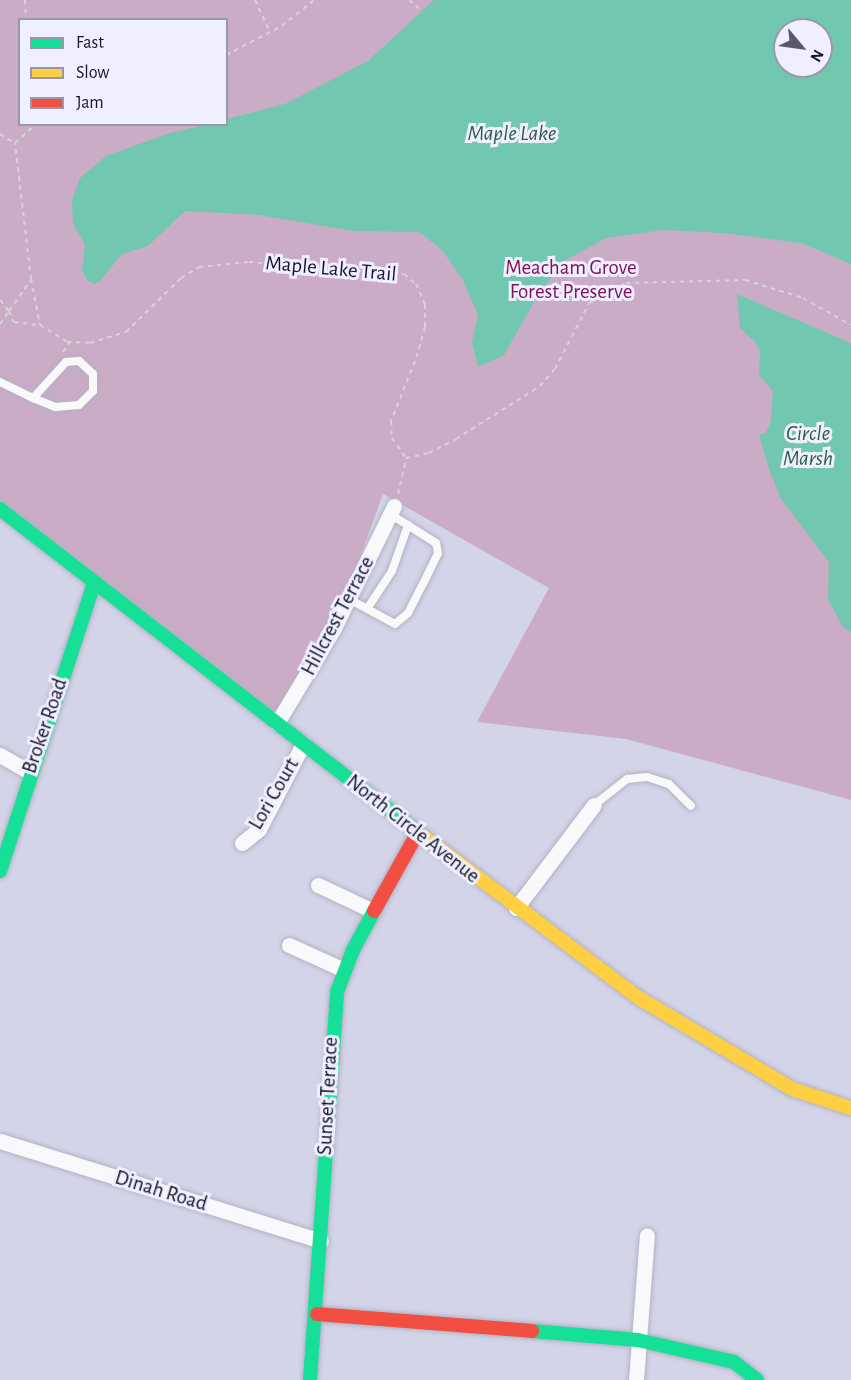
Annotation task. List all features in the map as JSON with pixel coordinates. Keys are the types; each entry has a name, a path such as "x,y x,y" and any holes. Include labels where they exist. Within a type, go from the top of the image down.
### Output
{"street":[{"name":"North Circle Avenue","path":"0,509 94,584 516,908 639,998 792,1089 851,1108"},
{"name":"Hillcrest Terrace","path":"277,723 349,599 392,510"},
{"name":"Broker Road","path":"0,871 30,772 94,584"},
{"name":"Lori Court","path":"242,843 259,829 303,744"},
{"path":"0,755 30,772"},
{"path":"516,908 594,805"},
{"name":"Sunset Terrace","path":"310,1380 317,1314 332,1026 344,970 373,911 418,832"},
{"path":"318,885 373,911"},
{"path":"290,945 344,970"},
{"name":"Dinah Road","path":"0,1141 321,1241"},
{"path":"636,1380 647,1235"},
{"path":"317,1314 638,1340 734,1362 757,1380"}],"lane":[{"path":"0,382 33,398 55,407 79,405 93,391 93,374 79,361 66,362 33,398"},
{"path":"349,599 395,624 401,623 438,553 436,543 408,525 392,510"},
{"path":"367,609 392,571 408,525"},
{"path":"594,805 627,779 647,777 669,784 691,806"}],"path":[{"path":"25,0 26,18"},
{"path":"255,0 270,32"},
{"path":"228,54 270,32 314,0"},
{"path":"409,0 422,11"},
{"path":"15,143 34,126"},
{"path":"0,134 15,143"},
{"path":"0,300 14,322 40,325 31,279 15,143"},
{"name":"Maple Lake Trail","path":"40,325 67,342 110,338 126,332 181,278 199,267 249,262 404,274 416,284 425,304 424,327 415,361 391,421 392,438 406,458"},
{"path":"0,324 31,279"},
{"path":"392,510 406,458 456,439 540,386 555,369 589,303 626,283 745,280 803,298 851,325"}],"green space":[{"name":"Meacham Grove Forest Preserve","path":"0,0 851,0 851,800 626,739 477,722 549,588 383,494 334,628 277,723 0,508"}],"water":[{"name":"Maple Lake","path":"434,0 851,0 851,264 801,243 723,233 663,230 606,238 566,260 539,293 504,355 478,367 472,342 478,315 463,280 442,250 419,232 354,231 259,215 185,211 148,246 122,254 100,281 95,284 88,281 82,271 85,244 73,224 72,200 80,178 106,156 167,134 201,126 228,126 228,119 285,104 368,61"},
{"name":"Circle Marsh","path":"737,294 851,343 851,632 843,627 828,599 829,562 781,499 770,472 759,435 766,433 771,421 773,391 759,375 760,351 756,343 740,328"}],"traffic: fast":[{"path":"0,509 423,836"},
{"path":"0,871 94,583"},
{"path":"310,1380 337,992 353,950 374,911"},
{"path":"532,1331 638,1340 734,1362 757,1380"}],"traffic: slow":[{"path":"423,836 639,998 792,1089 851,1108"}],"traffic: jam":[{"path":"374,911 418,832"},
{"path":"317,1314 532,1331"}]}
